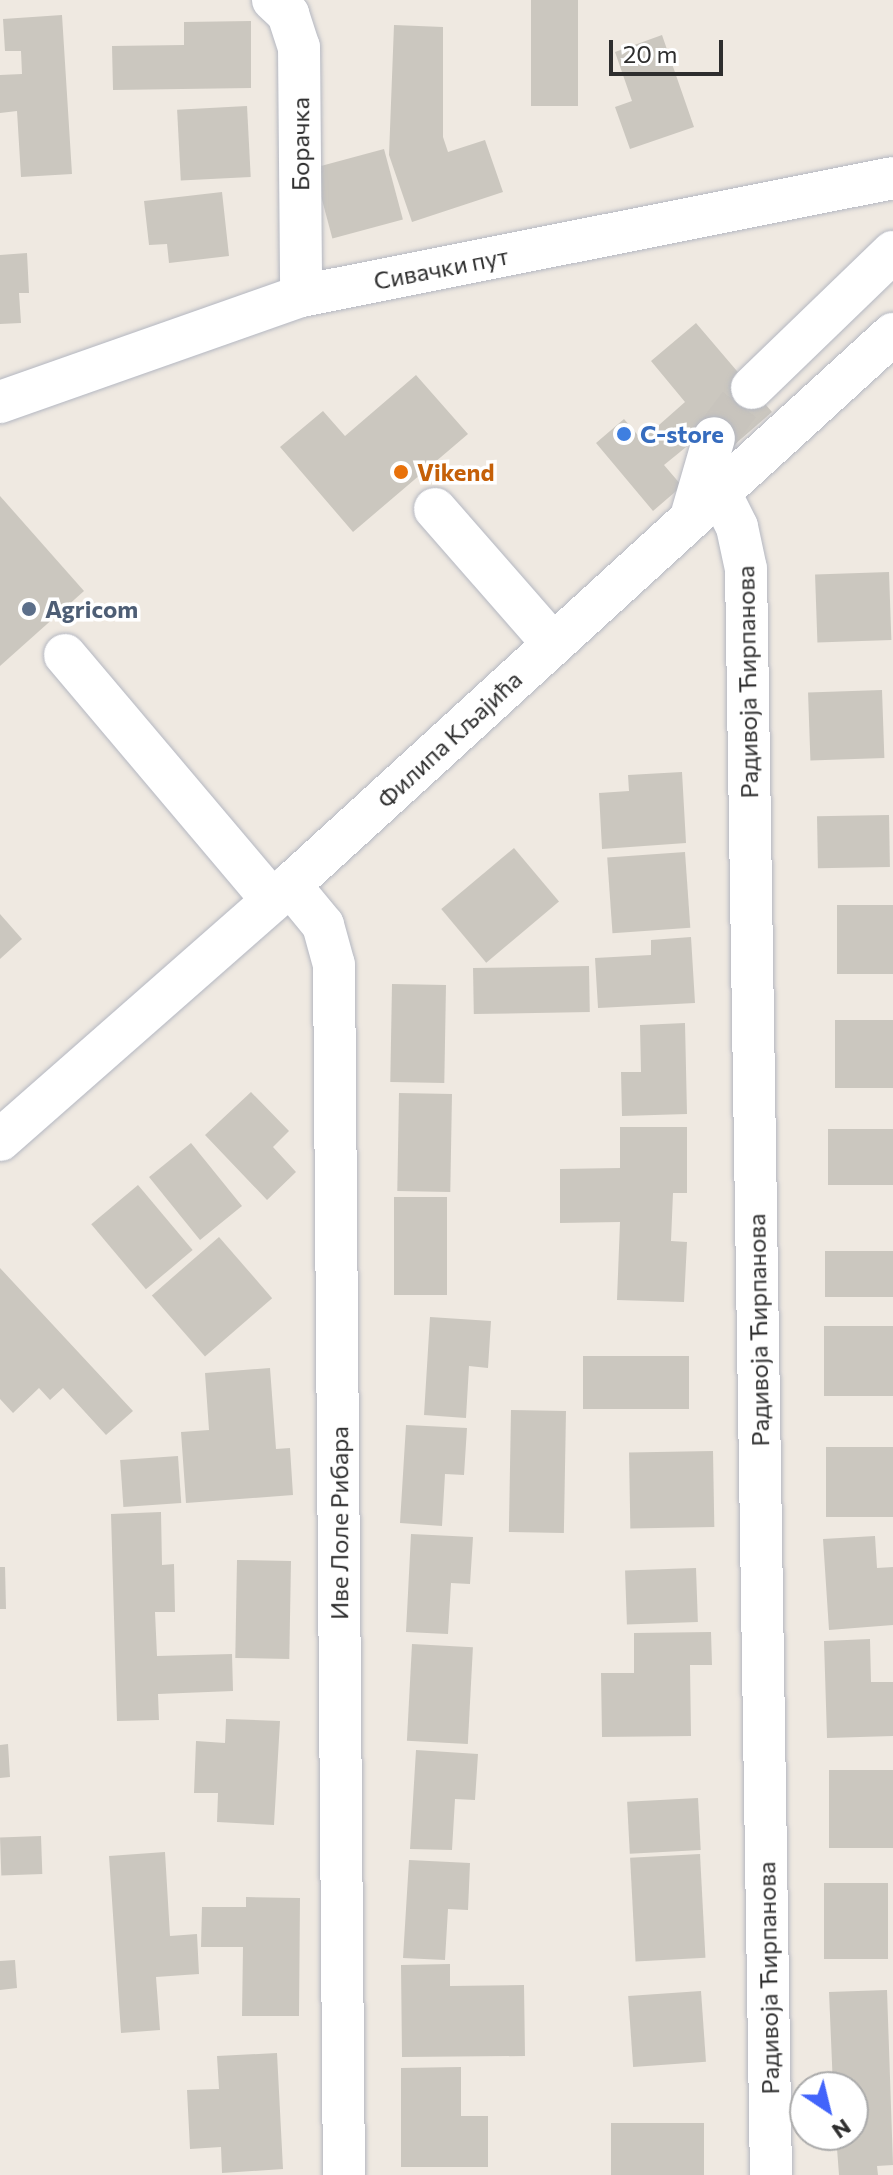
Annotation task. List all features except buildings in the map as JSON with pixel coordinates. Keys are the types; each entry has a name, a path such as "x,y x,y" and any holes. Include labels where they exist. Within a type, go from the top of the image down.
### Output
{"street":[{"name":"Борачка","path":"273,0 288,14 299,47 301,296"},
{"name":"Сивачки пут","path":"0,402 301,296 893,178"},
{"path":"752,388 893,252"},
{"name":"Филипа Кљајића","path":"0,1140 281,893 893,334"},
{"path":"705,504 714,438"},
{"name":"Радивоја Ћирпанова","path":"705,504 737,527 746,569 771,2175"},
{"path":"435,509 553,644"},
{"name":"Иве Лоле Рибара","path":"65,655 281,893 323,925 334,965 344,2175"}],"tunnel":[{"path":"714,438 752,388"}],"place":[{"name":"C-store","path":"624,434"},
{"name":"Vikend","path":"401,472"},
{"name":"Agricom","path":"29,609"}]}
